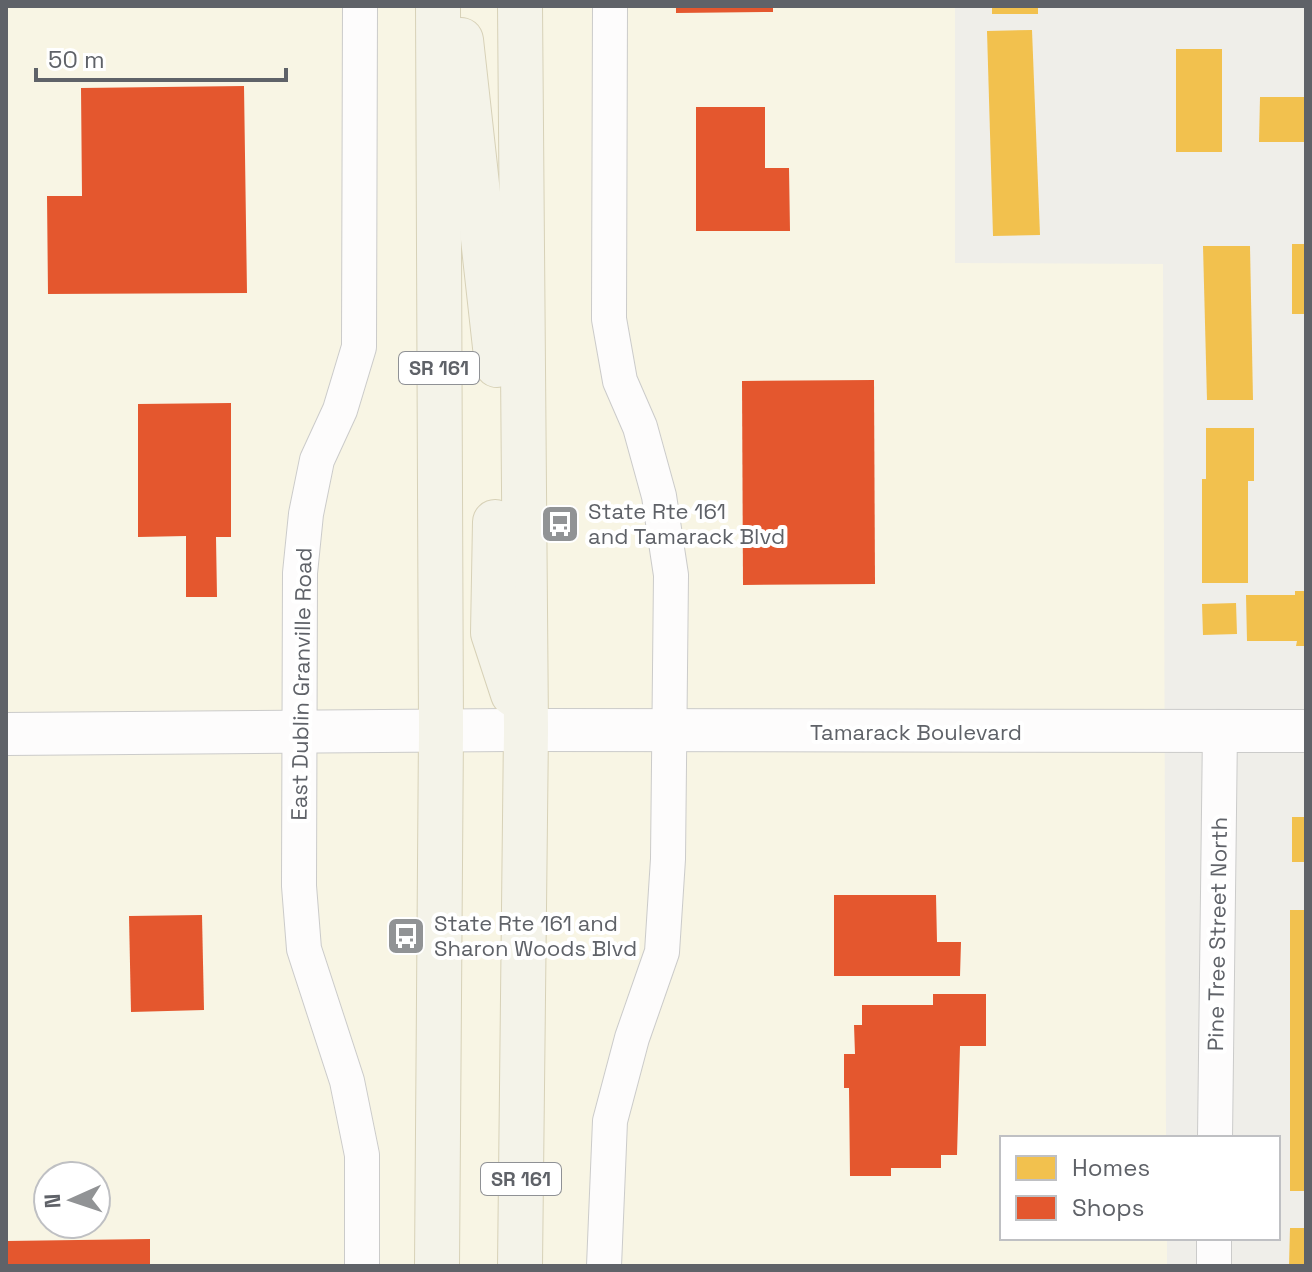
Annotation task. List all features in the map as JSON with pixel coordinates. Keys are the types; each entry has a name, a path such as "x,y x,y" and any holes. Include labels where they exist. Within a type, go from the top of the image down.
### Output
{"main road":[{"name":"SR 161","path":"437,1266 441,731 438,6"},
{"path":"456,6 475,139 497,355 493,633 526,730"},
{"name":"SR 161","path":"520,6 526,730 520,1266"}],"street":[{"name":"East Dublin Granville Road","path":"360,6 359,347 340,410 317,460 306,514 300,573 299,886 304,949 347,1081 362,1155 362,1266"},
{"path":"604,1266 610,1121 632,1038 662,952 668,859 671,575 659,496 640,427 620,381 609,319 610,6"},
{"name":"Tamarack Boulevard","path":"6,734 526,730 1306,731"},
{"name":"Pine Tree Street North","path":"1215,1136 1220,730"},
{"path":"1214,1240 1214,1266"}],"shaded area":[{"path":"6,6 955,6 955,263 1163,264 1166,1136 1000,1136 1000,1240 1167,1240 1167,1266 6,1266"}],"building: Homes":[{"path":"992,6 1038,6 1038,14 992,14"},
{"path":"1032,30 1040,235 993,236 987,31"},
{"path":"1176,49 1222,49 1222,152 1176,152"},
{"path":"1260,97 1306,97 1306,142 1259,142"},
{"path":"1292,244 1306,244 1306,314 1292,314"},
{"path":"1203,246 1250,246 1253,400 1207,400"},
{"path":"1206,428 1254,428 1254,481 1248,481 1248,583 1202,583 1202,479 1206,479"},
{"path":"1295,591 1306,591 1306,646 1296,646 1297,641 1247,641 1246,595 1295,595"},
{"path":"1236,603 1237,634 1203,635 1202,604"},
{"path":"1292,817 1306,817 1306,862 1292,862"},
{"path":"1290,910 1306,910 1306,1191 1290,1191"},
{"path":"1290,1228 1306,1228 1306,1266 1289,1266"}],"building: Shops":[{"path":"676,6 773,6 773,12 676,13"},
{"path":"244,86 247,293 48,294 47,196 82,196 81,88"},
{"path":"696,107 765,107 765,168 789,168 790,231 696,231"},
{"path":"874,380 875,584 743,585 742,381"},
{"path":"231,403 231,537 216,537 217,597 186,597 186,536 138,537 138,404"},
{"path":"834,895 936,895 937,942 961,942 960,976 834,976"},
{"path":"202,915 204,1010 131,1012 129,916"},
{"path":"933,994 986,994 986,1046 960,1046 957,1155 941,1155 941,1168 891,1168 891,1176 850,1176 849,1088 844,1088 844,1054 855,1054 854,1025 862,1025 862,1005 933,1005"},
{"path":"150,1239 150,1266 6,1266 6,1241"}],"place":[{"name":"State Rte 161 and Tamarack Blvd","path":"560,524"},
{"name":"State Rte 161 and Sharon Woods Blvd","path":"406,936"}]}
